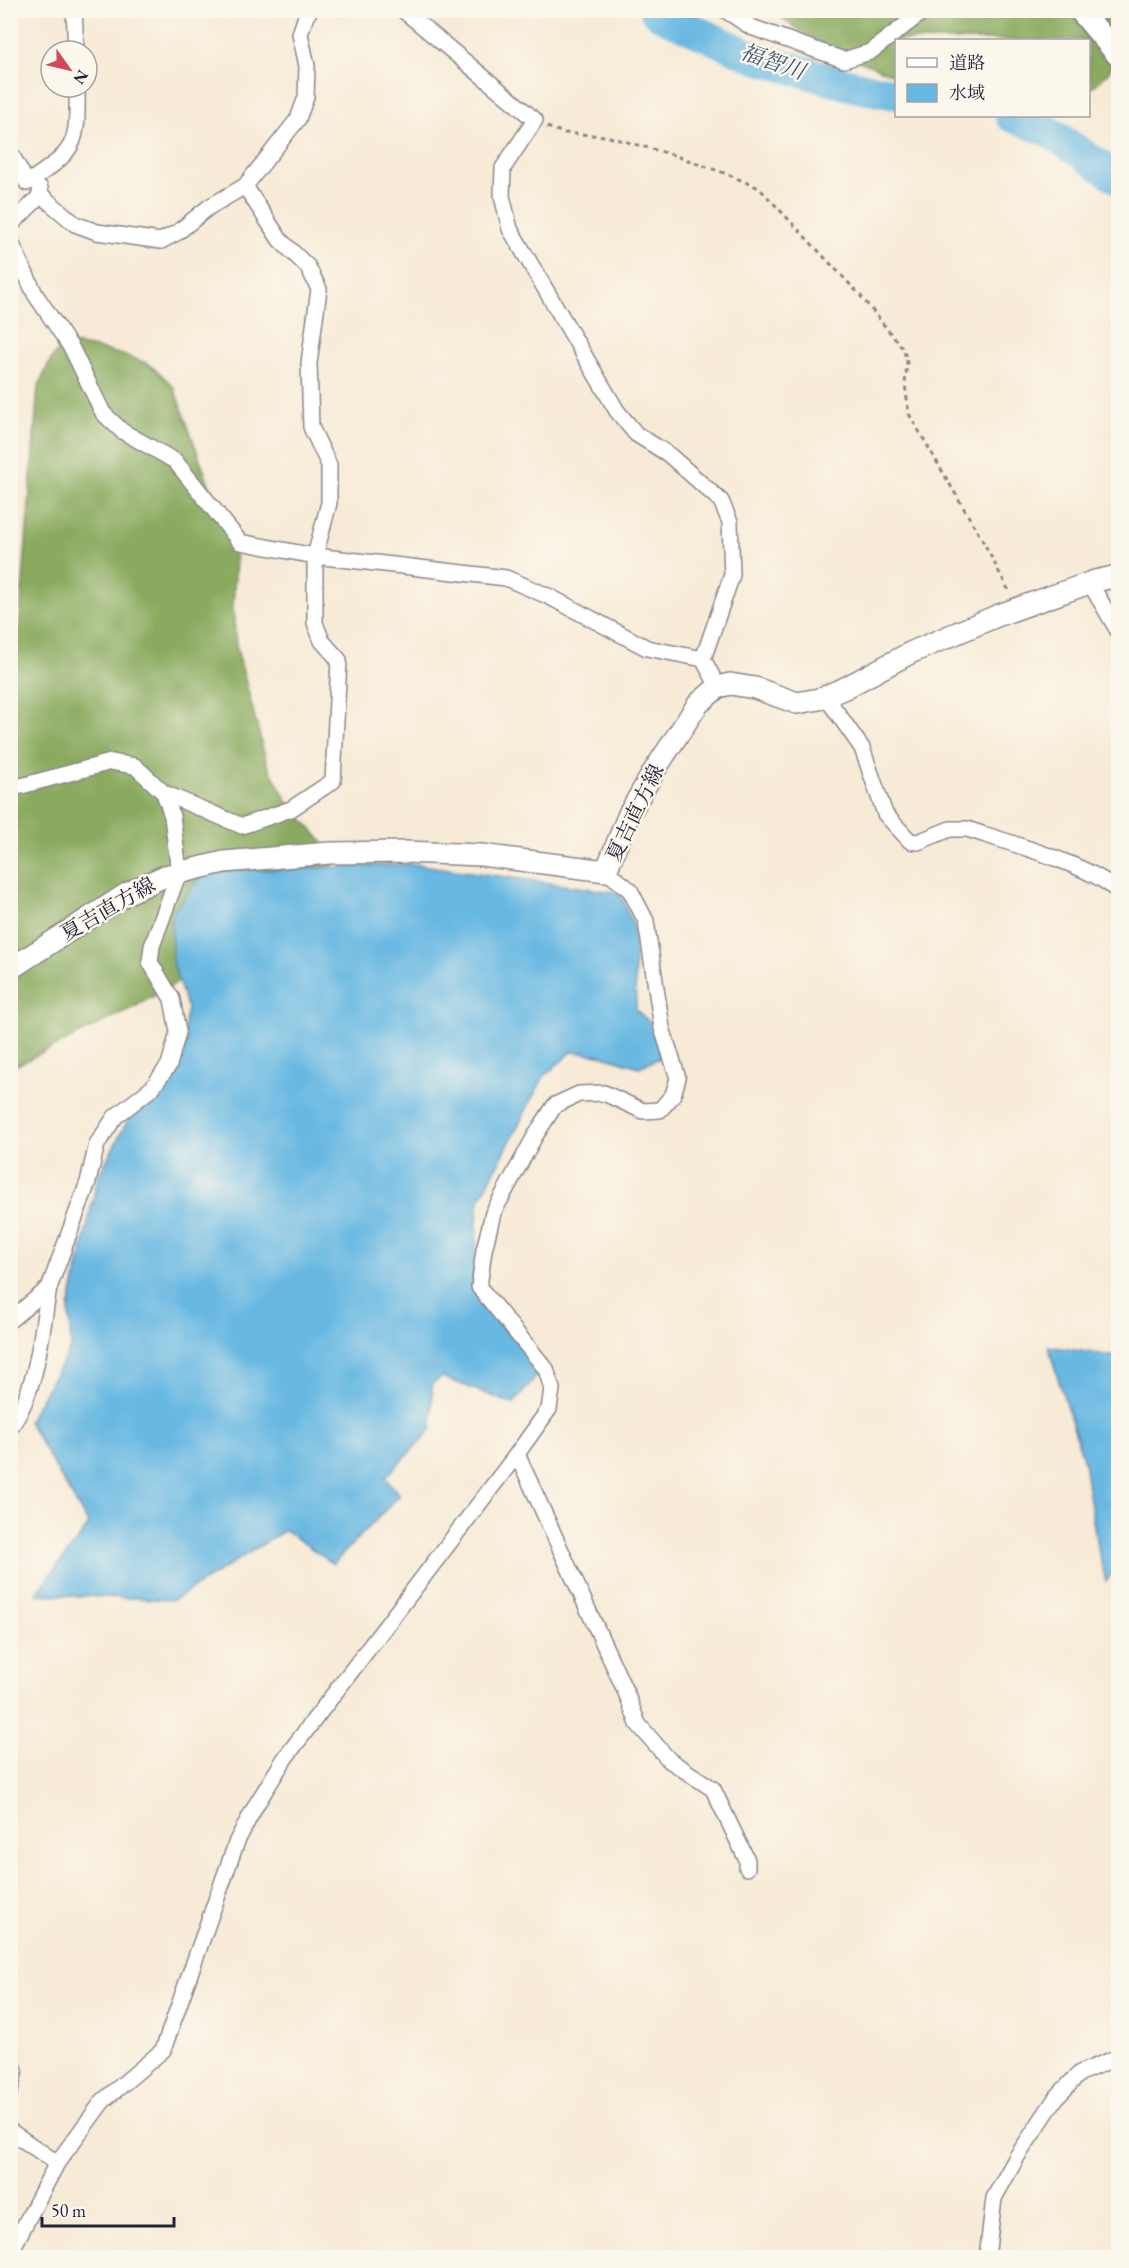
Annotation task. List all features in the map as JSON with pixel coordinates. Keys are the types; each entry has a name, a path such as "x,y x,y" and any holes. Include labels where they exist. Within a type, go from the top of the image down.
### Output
{"main road":[{"path":"1080,10 1119,55"},
{"path":"718,687 730,684 755,688 797,703 826,697 910,653 1018,609 1090,583 1119,576"},
{"name":"夏吉直方線","path":"10,969 128,893 165,876 224,862 330,853 405,852 481,855 606,871 629,814 654,771 698,704 718,687"}],"street":[{"path":"74,10 75,39"},
{"path":"38,176 41,195 75,224 97,232 161,241 178,232 209,207 245,186 298,119 306,97 307,66 300,34 310,10"},
{"path":"403,10 536,120 503,168 502,196 510,229 617,411 636,434 668,454 722,501 730,522 732,575 703,659 718,687"},
{"path":"725,10 751,27 844,60 870,52 925,10"},
{"path":"10,152 27,183 58,162 71,148 78,126 77,99"},
{"path":"10,789 111,762 135,766 164,792 242,826 291,809 333,781 339,660 322,641 315,623 315,556 329,503 329,465 311,427 309,363 319,289 308,267 280,240 245,186"},
{"path":"10,226 41,195"},
{"path":"10,240 35,294 72,349 103,412 122,431 175,461 240,542 315,556 506,578 550,597 647,648 703,659"},
{"path":"1090,583 1119,631"},
{"path":"826,697 862,748 885,814 910,841 918,842 950,829 967,829 1070,864 1112,885 1119,892"},
{"path":"10,1428 23,1407 33,1377 50,1288 88,1182 97,1144 115,1117 152,1088 169,1065 178,1032 172,999 150,962 152,946 179,872 172,816 164,792"},
{"path":"11,2256 57,2163 103,2101 164,2050 237,1841 285,1758 549,1409 552,1389 546,1369 479,1287 484,1250 493,1213 535,1136 555,1105 579,1094 604,1093 643,1111 660,1110 673,1095 678,1078 662,1028 646,921 630,890 606,871"},
{"path":"10,1320 50,1288"},
{"path":"517,1454 627,1695 638,1724 669,1760 713,1789 747,1860 747,1868"},
{"path":"987,2258 994,2199 1018,2154 1056,2098 1080,2073 1119,2057"},
{"path":"10,2059 15,2070 10,2091"},
{"path":"10,2132 57,2163"}],"path":[{"path":"536,120 564,133 606,135 670,154 759,188 860,296 904,350 907,363 905,384 909,414 984,543 1018,609"}],"green space":[{"path":"773,11 1112,11 1118,45 1117,55 1108,73 1090,88 1090,39 895,39 895,76 847,56 787,22"},
{"path":"68,344 108,351 146,363 158,371 174,388 236,558 233,606 236,645 267,764 288,802 333,854 332,873 260,935 138,1005 11,1068 11,677 20,619 38,387 53,356"}],"water":[{"path":"413,864 620,893 634,927 636,1010 660,1031 660,1058 639,1067 600,1055 572,1052 544,1076 478,1203 474,1289 517,1336 539,1373 513,1404 442,1377 432,1384 432,1429 385,1478 400,1495 333,1564 285,1530 174,1600 36,1594 89,1525 28,1421 71,1348 69,1308 98,1177 131,1114 180,1065 187,1008 172,960 172,914 204,872"},
{"path":"1048,1346 1118,1357 1118,1565 1106,1582 1097,1546 1084,1462"}],"waterway":[{"name":"福智川","path":"655,10 662,16 756,58 857,87 895,94"},
{"name":"福智川","path":"1013,117 1048,131 1118,178"}]}
